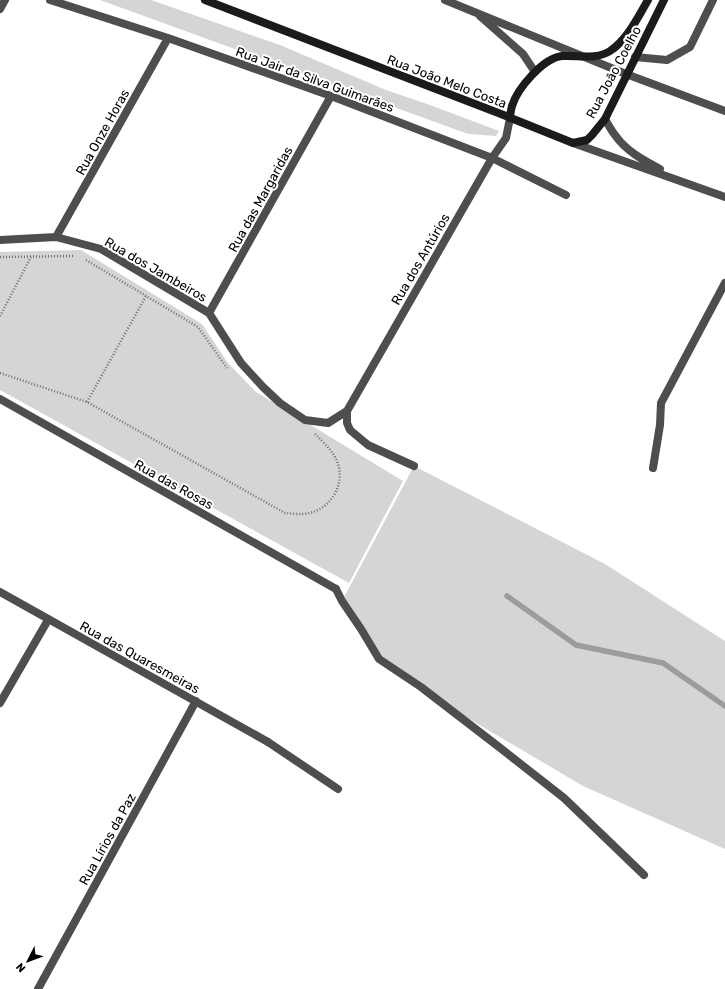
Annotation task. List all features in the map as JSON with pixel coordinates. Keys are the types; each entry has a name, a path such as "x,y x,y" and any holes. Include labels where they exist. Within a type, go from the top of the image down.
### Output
{"street":[{"path":"0,9 5,0"},
{"name":"Rua Jair da Silva Guimarães","path":"50,0 168,38 331,96 492,158 566,195"},
{"name":"Rua João Melo Costa","path":"204,0 573,143 725,197"},
{"path":"445,0 626,74 725,111"},
{"name":"Rua João Coelho","path":"510,118 512,106 517,94 535,72 551,60 561,56 585,57 608,52 619,44 634,24 648,0"},
{"name":"Rua João Coelho","path":"573,143 587,140 605,119 664,0"},
{"path":"635,57 667,60 690,47 713,0"},
{"path":"474,12 523,54 535,72"},
{"name":"Rua Onze Horas","path":"56,237 168,38"},
{"name":"Rua das Margaridas","path":"209,313 331,96"},
{"name":"Rua dos Antúrios","path":"347,411 492,158 506,138 510,118"},
{"name":"Rua João Melo Costa","path":"605,119 614,135 626,148 641,159 682,181"},
{"name":"Rua dos Jambeiros","path":"0,240 56,237 101,249 209,313 241,362 263,387 280,403 305,420 328,423 347,411"},
{"path":"653,468 660,425 661,403 725,284"},
{"name":"Rua das Rosas","path":"0,399 336,589 342,602 361,629 379,659 427,691 564,798 644,875"},
{"path":"347,411 347,423 350,430 368,445 414,466"},
{"name":"Rua das Quaresmeiras","path":"0,592 268,742 338,789"},
{"path":"0,703 48,620"},
{"name":"Rua Lírios da Paz","path":"38,989 196,701"}],"path":[{"path":"0,316 30,256"},
{"path":"0,257 80,256 198,327 228,369"},
{"path":"87,402 146,296"},
{"path":"0,373 87,402 285,513 311,513 322,508 337,492 340,482 340,470 336,458 325,443 311,431"}],"shaded area":[{"path":"100,0 151,0 280,45 386,90 499,131 496,136 468,134"},
{"path":"81,250 202,324 228,363 256,392 403,481 349,583 0,390 0,252"},
{"path":"414,466 605,564 725,641 725,849 583,786 444,704 379,659 342,601"}],"waterway":[{"path":"507,596 576,645 663,663 725,706"}]}
